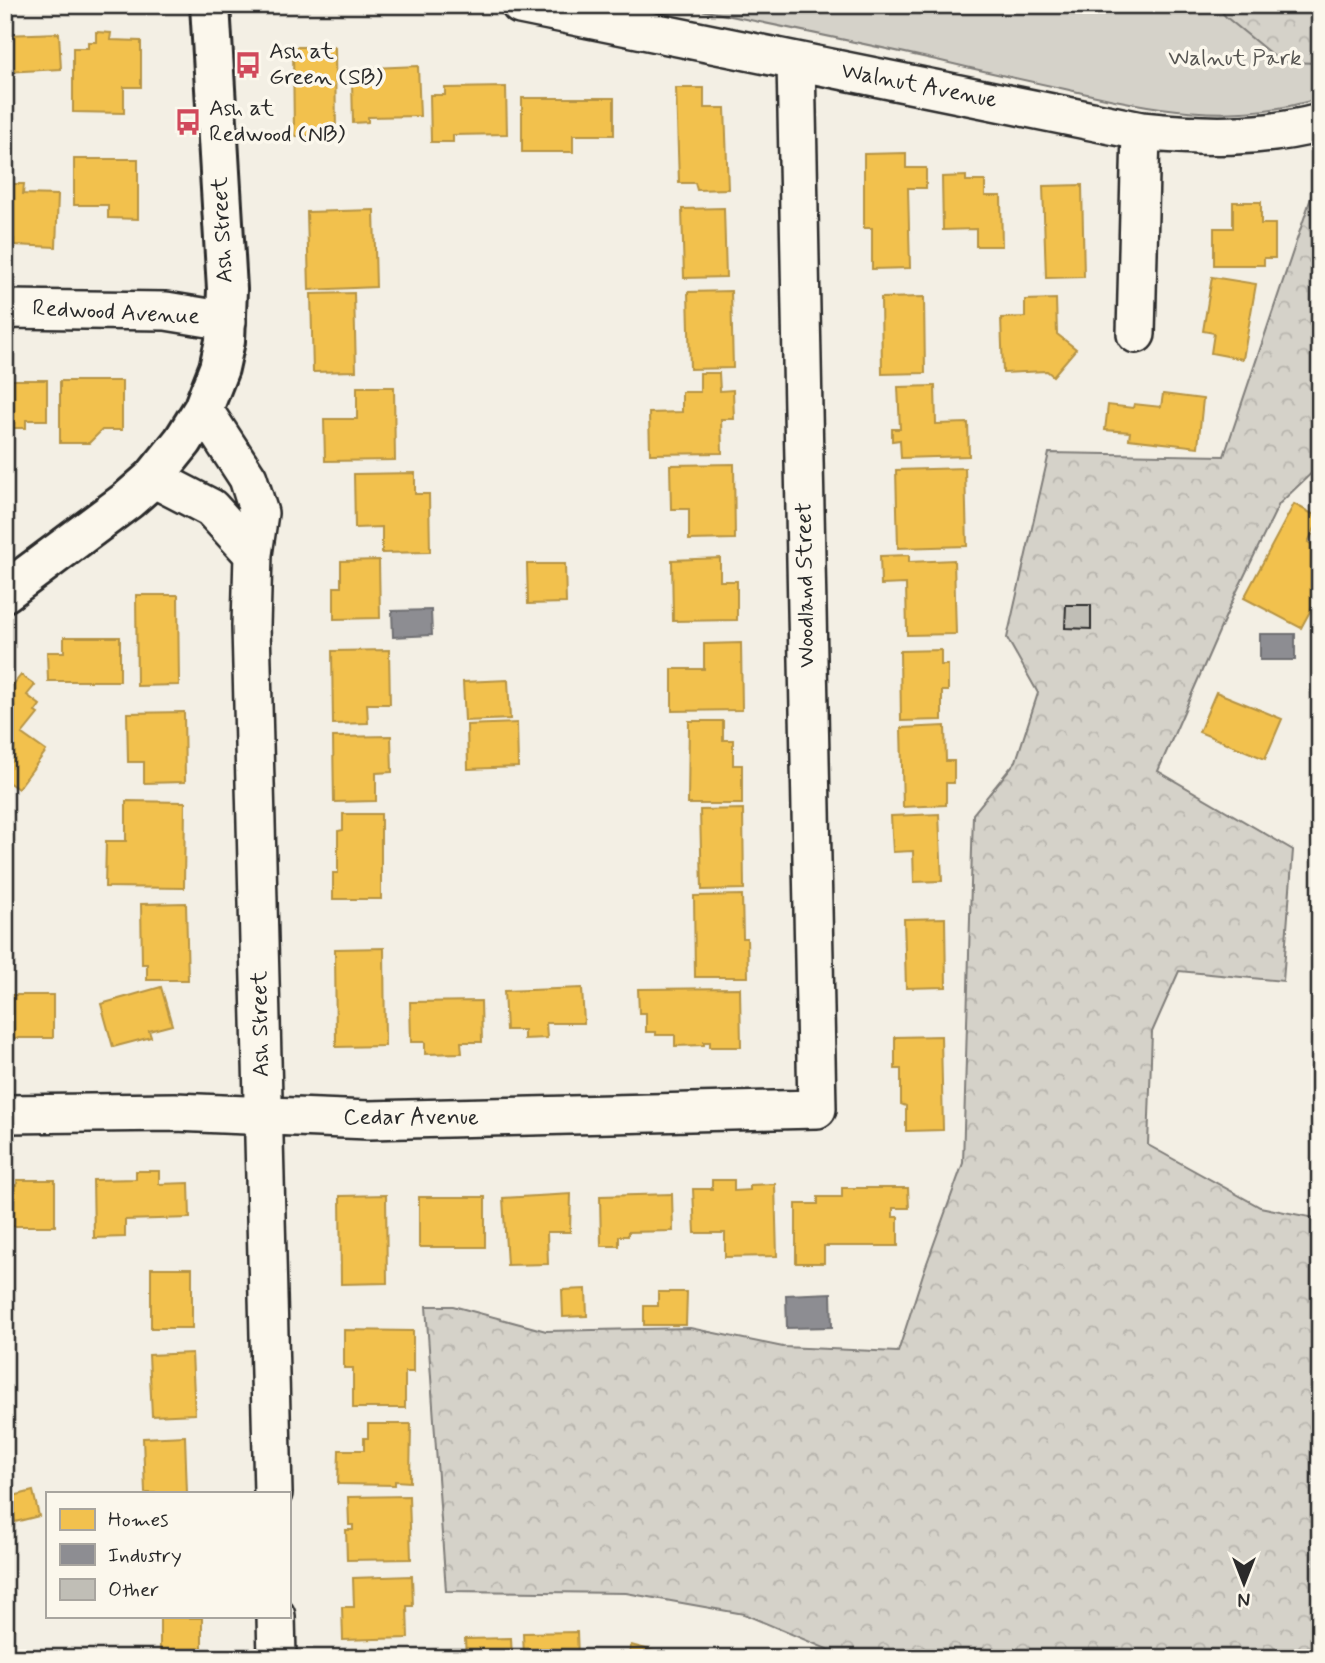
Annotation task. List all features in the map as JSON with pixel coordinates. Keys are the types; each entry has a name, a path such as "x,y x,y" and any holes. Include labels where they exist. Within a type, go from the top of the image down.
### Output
{"main road":[{"name":"Ash Street","path":"5,592 128,500 153,478 183,442 203,409 219,368 227,321 227,289 210,5"}],"street":[{"name":"Walnut Avenue","path":"520,5 1141,131 1189,136 1238,136 1293,131 1320,123"},
{"name":"Woodland Street","path":"796,61 817,1109"},
{"path":"1136,334 1141,131"},
{"name":"Redwood Avenue","path":"5,309 166,311 227,321"},
{"name":"Ash Street","path":"203,409 248,478 259,513 253,554 251,626 273,1492"},
{"path":"153,478 211,508 253,554"},
{"name":"Cedar Avenue","path":"5,1114 175,1112 369,1120 817,1109"},
{"path":"276,1618 278,1658"}],"green space":[{"name":"Walnut Park","path":"677,5 1320,5 1320,98 1256,111 1192,112 1161,108"},
{"path":"1216,5 1320,5 1320,63 1281,62 1226,17"},
{"path":"1320,171 1320,465 1279,504 1235,595 1158,771 1293,850 1283,981 1179,971 1152,1032 1148,1145 1260,1207 1320,1219 1320,1658 848,1658 744,1614 626,1593 446,1591 426,1306 453,1306 546,1331 690,1328 783,1347 898,1352 963,1163 973,814 1016,761 1038,693 1007,638 1049,453 1224,456"}],"building: Homes":[{"path":"96,32 111,33 110,40 141,41 141,87 124,87 124,113 73,112 73,48 88,48 88,42 96,42"},
{"path":"59,33 61,69 5,72 5,35"},
{"path":"293,47 335,47 336,135 294,136"},
{"path":"418,66 420,116 368,117 368,122 353,123 352,81 372,80 372,68"},
{"path":"506,87 507,134 453,135 453,142 431,142 430,95 445,95 445,88"},
{"path":"676,88 704,88 704,108 725,108 728,189 697,190 695,183 679,183"},
{"path":"522,98 614,98 614,135 573,135 573,152 522,152"},
{"path":"906,153 906,168 926,168 926,188 908,188 910,268 872,269 872,228 864,228 864,154"},
{"path":"74,159 138,159 138,219 108,218 108,205 74,205"},
{"path":"966,176 966,181 985,181 985,196 1001,196 1002,246 976,246 976,229 943,230 942,177"},
{"path":"5,184 24,184 23,194 58,195 56,247 14,245 14,239 5,239"},
{"path":"1082,185 1084,277 1046,278 1043,186"},
{"path":"1233,202 1261,202 1261,224 1275,224 1275,258 1264,258 1264,265 1214,265 1214,228 1233,228"},
{"path":"724,208 726,277 684,278 682,209"},
{"path":"374,210 376,287 309,290 307,212"},
{"path":"1212,277 1256,284 1243,359 1211,353 1214,333 1203,331"},
{"path":"731,291 733,368 690,369 688,292"},
{"path":"354,293 356,371 313,372 311,294"},
{"path":"924,297 925,373 882,374 881,298"},
{"path":"1056,299 1057,334 1076,349 1053,376 1047,371 1003,373 1001,318 1025,317 1025,300"},
{"path":"700,373 719,373 720,391 733,390 734,419 721,419 722,453 650,454 649,413 682,412 682,392 700,392"},
{"path":"5,380 47,380 47,420 26,420 26,428 5,428"},
{"path":"60,381 122,381 122,430 102,430 89,443 60,443"},
{"path":"935,386 936,424 968,423 969,456 901,458 900,440 892,441 892,429 900,429 898,387"},
{"path":"357,387 394,387 395,460 325,461 324,419 357,419"},
{"path":"1163,394 1203,399 1198,447 1129,439 1130,432 1105,430 1108,405 1161,407"},
{"path":"734,464 735,539 689,540 689,509 671,509 670,465"},
{"path":"965,468 967,546 898,548 896,470"},
{"path":"415,473 415,494 429,494 430,552 382,553 382,527 355,528 354,474"},
{"path":"1294,504 1320,518 1308,542 1320,549 1320,593 1301,628 1244,598"},
{"path":"909,555 909,562 954,560 956,634 907,635 906,584 881,585 880,556"},
{"path":"720,558 720,581 737,581 737,620 673,621 672,560"},
{"path":"379,560 380,618 334,619 334,587 341,587 341,561"},
{"path":"527,564 565,564 566,603 528,604"},
{"path":"136,595 178,595 179,685 137,686"},
{"path":"64,637 120,637 120,681 48,681 47,652 64,652"},
{"path":"741,643 742,710 672,711 672,669 704,669 704,644"},
{"path":"389,650 390,704 367,704 368,723 333,724 332,651"},
{"path":"941,650 941,665 948,665 948,691 942,691 942,720 901,721 900,651"},
{"path":"21,675 35,685 27,695 40,705 35,712 38,714 22,734 46,751 18,789 5,780 5,695"},
{"path":"508,680 510,719 465,721 463,682"},
{"path":"1216,692 1282,719 1265,759 1199,732"},
{"path":"184,712 185,782 144,783 144,762 128,762 127,713"},
{"path":"689,721 723,721 723,740 733,740 733,765 742,765 742,804 688,804"},
{"path":"517,723 518,767 468,769 467,725"},
{"path":"945,726 946,761 954,761 954,783 946,783 946,805 903,807 901,728"},
{"path":"391,736 392,772 376,773 376,801 334,802 333,737"},
{"path":"126,801 185,802 184,888 105,887 106,841 126,841"},
{"path":"743,809 744,889 702,890 700,810"},
{"path":"343,814 381,814 381,899 333,899 333,873 338,873 338,831 343,830"},
{"path":"939,814 942,881 914,882 913,851 893,852 891,816"},
{"path":"742,895 743,938 747,938 748,977 695,977 694,896"},
{"path":"186,903 188,980 147,980 147,964 142,964 141,904"},
{"path":"945,918 946,987 906,988 904,919"},
{"path":"384,948 385,1046 336,1047 335,949"},
{"path":"161,987 172,1025 149,1031 151,1037 113,1047 101,1004"},
{"path":"582,988 584,1023 546,1023 547,1038 524,1039 524,1030 506,1030 504,991"},
{"path":"740,988 741,1047 710,1047 710,1042 704,1042 704,1045 675,1046 675,1035 646,1032 646,1013 639,1013 638,989"},
{"path":"5,995 53,995 53,1038 5,1038"},
{"path":"481,1001 482,1042 461,1042 462,1053 425,1054 425,1042 411,1042 410,1002"},
{"path":"941,1036 943,1130 906,1131 906,1106 901,1104 901,1069 895,1069 895,1037"},
{"path":"136,1171 159,1171 159,1184 189,1183 190,1218 125,1220 125,1237 94,1238 93,1180 136,1179"},
{"path":"17,1180 55,1180 55,1226 11,1226 11,1239 5,1239 5,1185 17,1185"},
{"path":"712,1180 734,1180 734,1191 750,1190 750,1185 775,1184 777,1256 725,1257 725,1233 695,1233 693,1189 712,1189"},
{"path":"842,1188 908,1188 909,1208 893,1208 893,1217 898,1217 898,1246 824,1246 824,1263 796,1263 796,1204 818,1204 818,1197 842,1197"},
{"path":"571,1194 570,1232 547,1232 548,1264 507,1265 503,1198"},
{"path":"672,1194 673,1231 628,1232 628,1236 619,1236 619,1246 601,1246 600,1196"},
{"path":"386,1195 387,1283 341,1284 340,1196"},
{"path":"419,1197 485,1197 485,1247 419,1247"},
{"path":"151,1268 192,1268 192,1328 151,1328"},
{"path":"586,1289 587,1316 563,1317 562,1290"},
{"path":"658,1292 687,1292 686,1325 644,1325 644,1306 658,1306"},
{"path":"344,1330 413,1331 413,1372 405,1372 405,1408 353,1408 353,1368 344,1368"},
{"path":"192,1353 195,1414 152,1416 149,1355"},
{"path":"368,1424 411,1424 410,1482 395,1481 395,1485 338,1484 339,1450 364,1450 364,1438 368,1438"},
{"path":"185,1436 187,1492 145,1492 143,1438"},
{"path":"33,1491 39,1516 15,1522 9,1497"},
{"path":"409,1496 411,1559 347,1560 346,1530 353,1530 353,1525 349,1525 348,1497"},
{"path":"5,1560 13,1629 5,1630"},
{"path":"412,1576 413,1606 407,1606 408,1638 343,1640 342,1607 354,1607 353,1578"},
{"path":"160,1618 202,1618 202,1658 160,1658"},
{"path":"577,1632 578,1658 524,1658 523,1633"},
{"path":"511,1638 512,1658 466,1658 465,1639"},
{"path":"631,1645 680,1658 628,1658"}],"building: Industry":[{"path":"431,610 432,635 393,637 392,611"},
{"path":"1260,634 1295,634 1295,660 1260,660"},
{"path":"831,1293 832,1327 787,1328 786,1295"}],"building: Other":[{"path":"1066,605 1091,605 1091,629 1065,628"}],"place":[{"name":"Ash at Green (SB)","path":"248,65"},
{"name":"Ash at Redwood (NB)","path":"188,122"}]}
